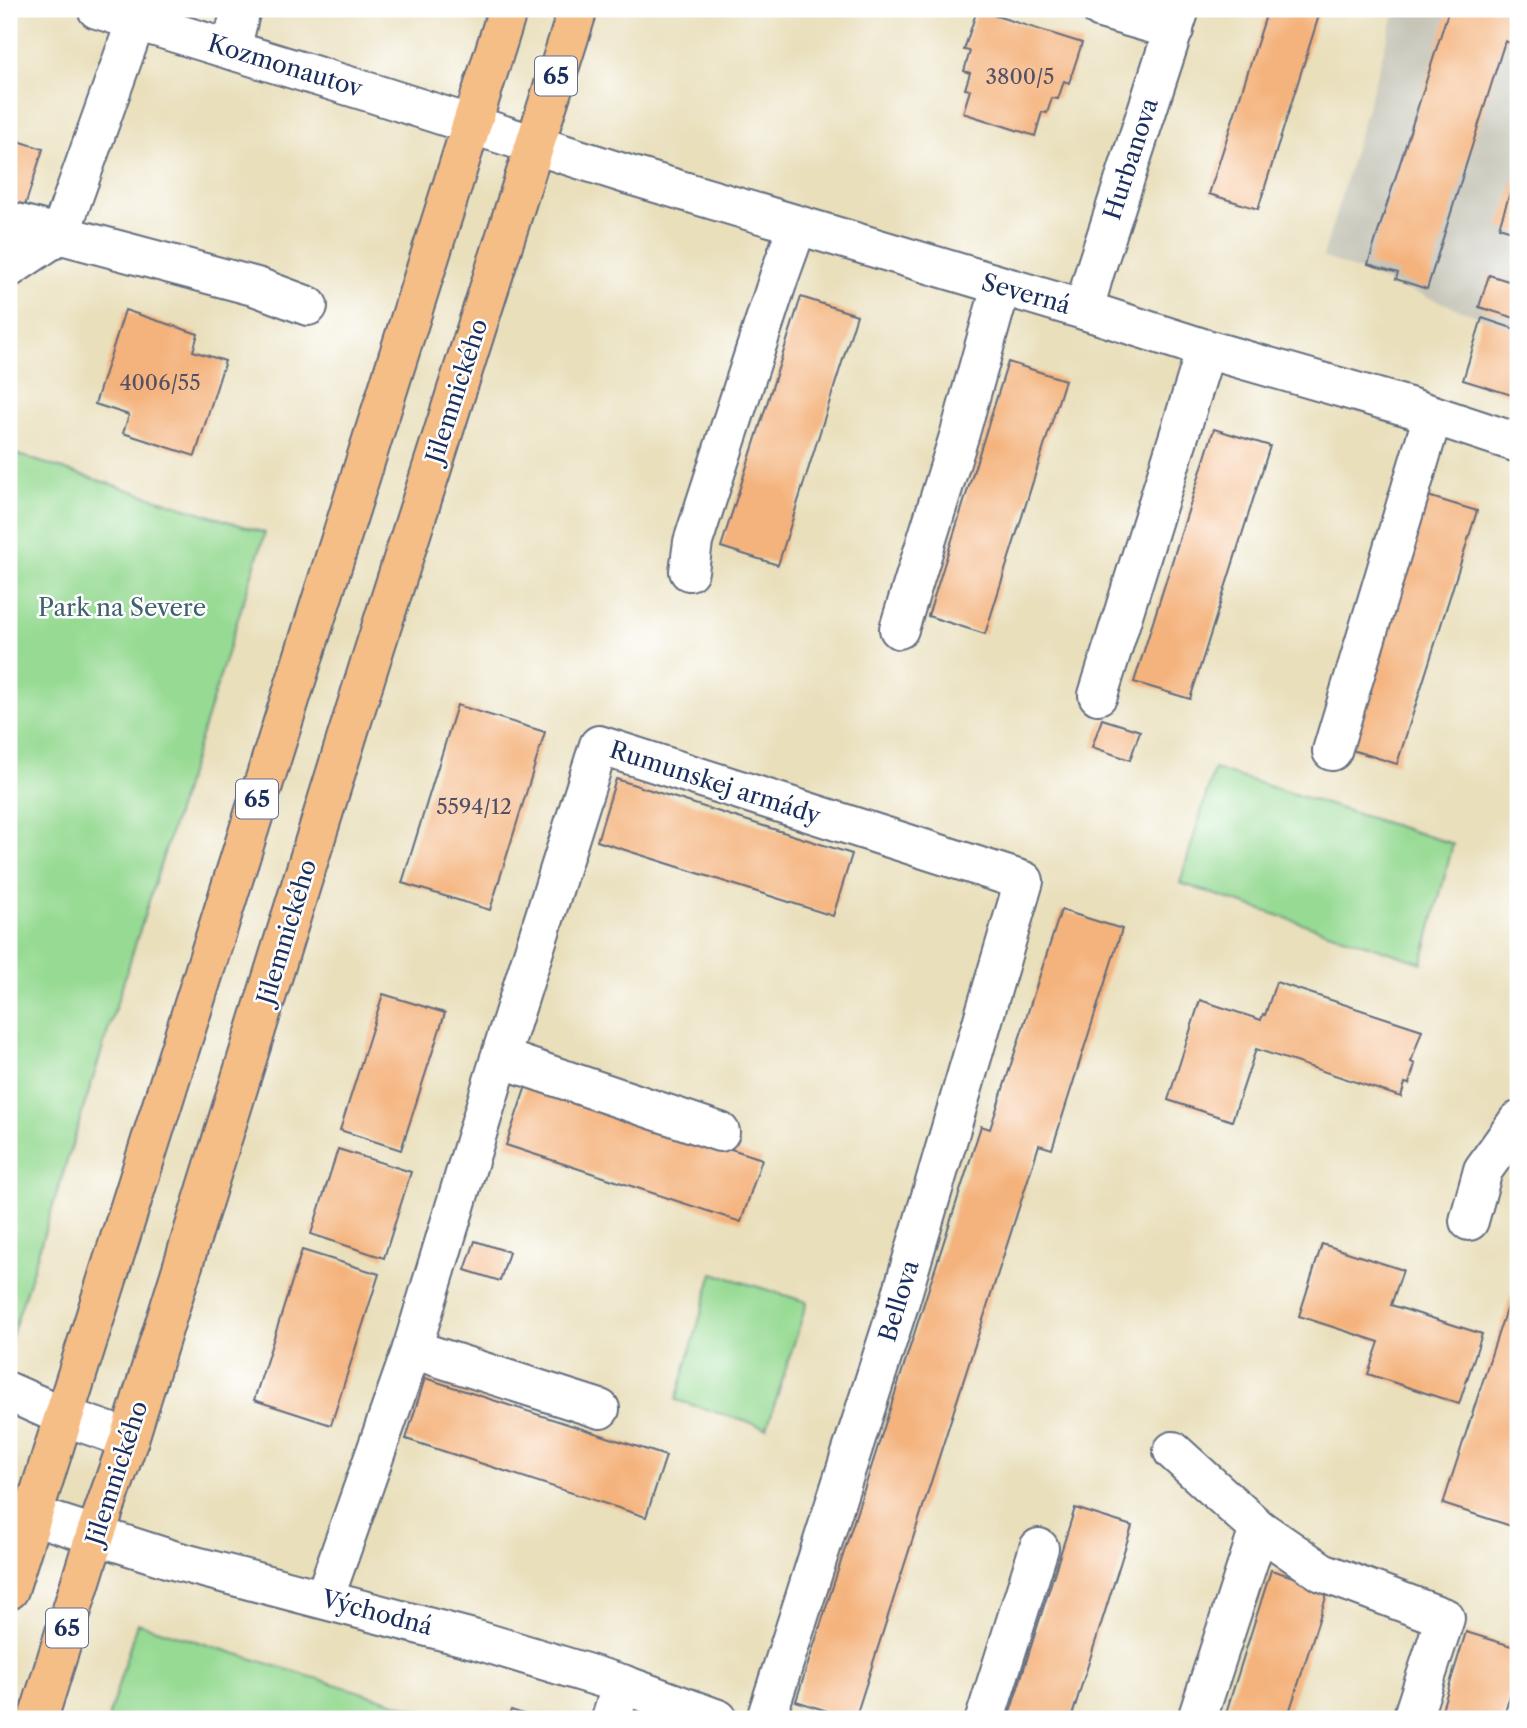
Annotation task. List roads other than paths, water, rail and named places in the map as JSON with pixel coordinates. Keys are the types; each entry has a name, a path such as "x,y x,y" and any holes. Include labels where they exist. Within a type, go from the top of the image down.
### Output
{"main road":[{"name":"65","path":"9,1590 508,9"},
{"name":"Jilemnického","path":"38,1719 129,1439 578,9"}],"street":[{"name":"Kozmonautov","path":"97,9 472,124"},
{"path":"230,50 241,9"},
{"path":"1101,9 1177,20"},
{"path":"9,268 60,234 136,20"},
{"name":"Hurbanova","path":"1084,310 1177,20"},
{"path":"472,124 535,144"},
{"name":"Severná","path":"535,144 797,227 1084,310 1518,443"},
{"path":"9,221 257,287 308,306"},
{"path":"689,571 693,542 797,227"},
{"path":"899,629 960,433 1001,286"},
{"path":"1098,695 1206,349"},
{"path":"1332,751 1433,415"},
{"name":"Rumunskej armády","path":"324,1599 412,1349 599,745 1024,881"},
{"name":"Bellova","path":"766,1719 900,1301 1024,881"},
{"path":"500,1058 720,1132"},
{"path":"1469,1221 1483,1170 1518,1121"},
{"path":"412,1349 600,1409"},
{"path":"9,1392 64,1416 129,1439"},
{"path":"1173,1451 1259,1529 1322,1572 1445,1618 1412,1719"},
{"name":"Východná","path":"32,1516 173,1560 477,1640 616,1702 719,1719"},
{"path":"1197,1719 1259,1529"},
{"path":"985,1719 1039,1548"}],"park label":[{"name":"Park na Severe","path":"122,608"}]}
